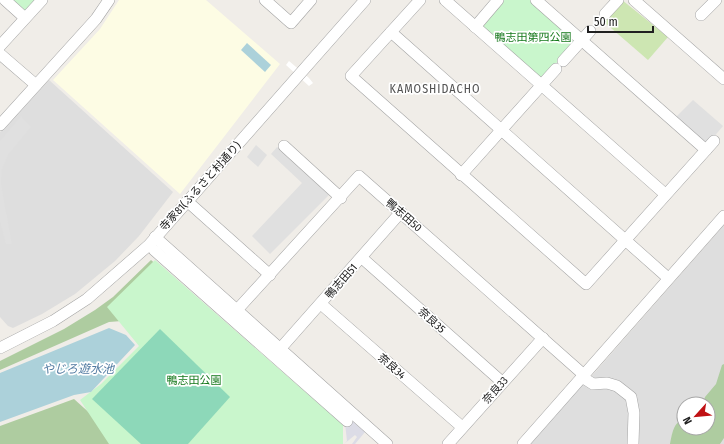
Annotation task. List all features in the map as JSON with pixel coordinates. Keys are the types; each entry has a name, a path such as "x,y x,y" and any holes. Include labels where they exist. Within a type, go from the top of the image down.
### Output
{"street":[{"path":"6,0 25,18"},
{"path":"0,46 42,0"},
{"path":"0,125 96,19 109,0"},
{"path":"265,0 291,23 311,0"},
{"name":"寺家81(ふるさと村通り)","path":"0,348 53,321 87,299 112,279 155,237 365,0"},
{"path":"420,0 352,76 460,174 586,284 714,141"},
{"path":"445,0 665,194"},
{"path":"475,27 498,0"},
{"path":"536,0 706,150"},
{"path":"605,14 618,0"},
{"path":"634,0 724,79"},
{"path":"701,15 717,0 724,6"},
{"path":"460,174 590,31"},
{"path":"391,32 668,278"},
{"path":"0,54 36,86"},
{"path":"284,146 341,198"},
{"name":"鴨志田50","path":"237,310 341,198 359,176 543,338 583,376"},
{"path":"187,201 270,275"},
{"name":"鴨志田51","path":"280,348 362,258 401,212"},
{"path":"523,444 724,216"},
{"path":"155,237 387,444"},
{"path":"154,250 347,421"},
{"name":"奈良35","path":"362,258 502,382"},
{"name":"奈良34","path":"321,304 462,427"},
{"name":"奈良33","path":"448,444 543,338"},
{"path":"583,376 593,384 607,383 617,386 631,397 634,413 633,444"}],"shaded area":[{"path":"119,0 206,0 280,64 180,194 53,80 100,29"},
{"path":"49,80 173,192 139,236 115,261 75,294 42,314 13,328 8,326 0,317 0,132"},
{"path":"693,100 723,126 706,146 675,118"},
{"path":"21,116 31,127 8,155 2,169 1,185 12,244 6,244 0,221 0,141"},
{"path":"256,145 267,155 258,167 247,157"},
{"path":"277,147 329,195 270,254 252,236 302,183 271,154"},
{"path":"724,225 724,444 530,444 581,385 590,378"},
{"path":"349,418 365,432 355,444 352,444 357,437 355,435 344,444 347,441 345,423"}],"green space":[{"path":"11,0 38,0 28,10 22,10"},
{"name":"鴨志田第四公園","path":"503,0 530,0 575,39 574,43 543,78 539,79 485,31 482,25"},
{"path":"622,0 668,37 648,60 604,22"},
{"path":"151,260 319,412 122,321 109,322 0,370 0,361 64,329 113,297"},
{"name":"鴨志田公園","path":"155,260 343,425 343,444 109,444 80,400 101,384 139,346 107,307"},
{"path":"160,329 230,397 188,444 141,444 92,399"},
{"path":"724,364 724,438 720,444 670,444 672,433 676,424 676,436 716,436 716,396 706,396 716,384 722,365"},
{"path":"74,399 124,444 0,444 0,426"}],"water":[{"path":"247,43 271,65 265,72 241,50"},
{"name":"やじろ遊水池","path":"109,328 126,335 135,345 91,392 74,395 0,422 0,373"}],"pier":[{"path":"289,61 313,83 309,86 286,65"}],"district":[{"name":"KAMOSHIDACHO","path":"435,89"}]}
